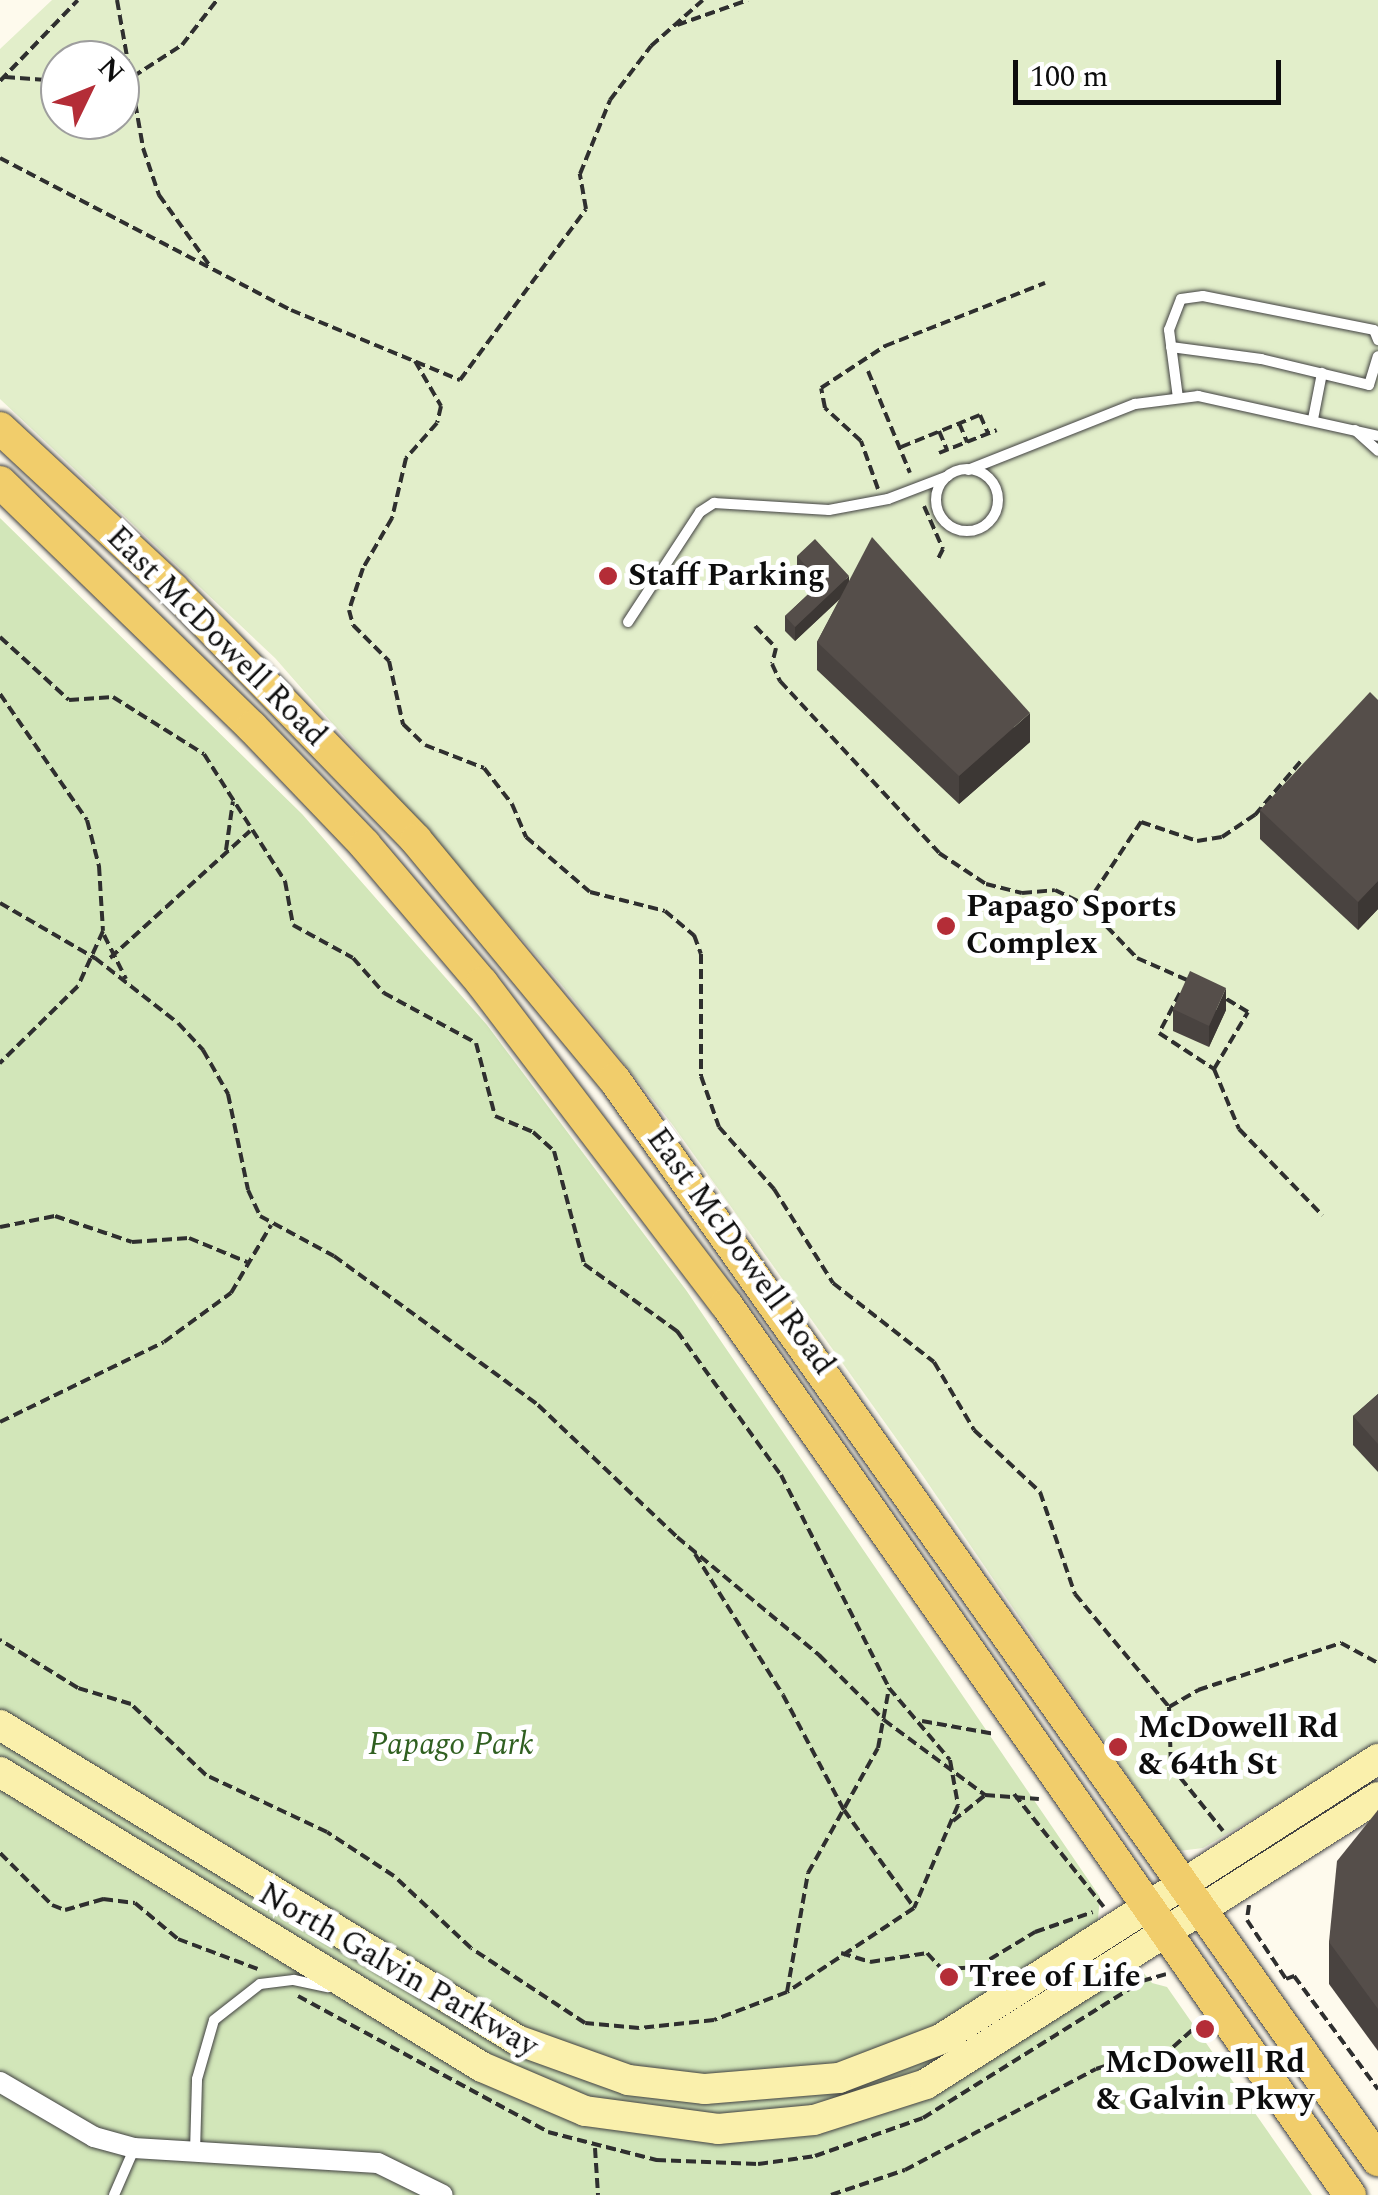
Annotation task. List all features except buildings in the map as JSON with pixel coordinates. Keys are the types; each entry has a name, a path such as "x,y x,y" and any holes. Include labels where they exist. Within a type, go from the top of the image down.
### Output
{"main road":[{"name":"East McDowell Road","path":"0,428 173,588 416,840 512,951 656,1133 1378,2160"},
{"name":"East McDowell Road","path":"0,482 278,754 482,982 726,1304 1146,1909 1350,2195"},
{"name":"North Galvin Parkway","path":"0,1726 485,2024 556,2057 628,2080 754,2089 875,2067 941,2038 1378,1759"},
{"name":"North Galvin Parkway","path":"0,1772 482,2067 585,2111 686,2128 750,2128 844,2113 926,2084 1166,1936 1378,1797"}],"street":[{"path":"0,2082 84,2132 134,2148 378,2163 443,2195"}],"lane":[{"path":"1178,398 1171,347 1172,313 1181,299 1204,296 1374,330 1378,340"},
{"path":"1171,347 1369,384 1378,356"},
{"path":"1313,419 1322,373"},
{"path":"628,622 700,512 714,503 829,510 880,501 1135,404 1178,398 1198,396 1378,436"},
{"path":"1355,429 1378,451"},
{"path":"948,476 938,492 938,512 951,527 980,528 995,514 997,494 987,477 968,470"},
{"path":"195,2152 204,2044 228,2003 260,1984 294,1980 376,2002"},
{"path":"114,2195 134,2148"}],"path":[{"path":"1,79 78,0"},
{"path":"117,0 120,40"},
{"path":"140,73 182,45 217,0"},
{"path":"0,158 214,270 460,380 518,310 586,209 580,174 610,100 674,26 702,0"},
{"path":"674,26 748,0"},
{"path":"1,79 40,80"},
{"path":"140,135 160,195 214,270"},
{"path":"880,501 861,442 825,408 821,388 885,346 1045,284"},
{"path":"415,362 441,406 438,423 406,458 392,518 363,568 349,610 353,625 388,661 403,724 425,745 484,768 512,804 526,836 590,892 665,911 694,935 701,954 701,1076 720,1127 766,1180 833,1283 934,1362 974,1430 1040,1492 1088,1617 1169,1707 1171,1766 1223,1832"},
{"path":"868,371 910,473"},
{"path":"900,448 980,414 988,434"},
{"path":"959,423 967,442"},
{"path":"940,453 997,430"},
{"path":"939,432 947,450"},
{"path":"924,506 943,549 938,560"},
{"path":"755,626 776,648 772,664 780,682 939,853 986,884 1022,893 1055,890 1086,905 1137,958 1194,983"},
{"path":"0,637 69,700 112,697 162,724 204,754 284,881 294,924 306,937 353,958 384,993 476,1043 495,1116 533,1132 554,1152 584,1264 664,1317 750,1428 810,1522 890,1688 922,1721 955,1772 958,1805 914,1908 787,1992 714,2020 639,2028 585,2023 472,1948 394,1876 327,1832 206,1775 131,1704 78,1688 0,1640"},
{"path":"0,694 87,820 100,866 103,932 110,958 133,986"},
{"path":"1086,905 1141,822 1168,835 1222,837 1255,815 1300,761"},
{"path":"224,854 233,796"},
{"path":"110,958 250,831"},
{"path":"0,904 95,958 190,1036 228,1094 248,1190 272,1226 334,1256 538,1404 692,1550 819,1655 884,1720 986,1795"},
{"path":"0,1062 54,1016 95,958 103,932"},
{"path":"1187,980 1159,1033 1214,1069 1222,1099 1240,1129 1322,1214"},
{"path":"1208,990 1248,1012 1214,1069"},
{"path":"0,1226 55,1216 132,1242 189,1238 246,1262"},
{"path":"0,1422 164,1342 231,1293 246,1262 272,1226"},
{"path":"692,1550 783,1694 844,1810 914,1908"},
{"path":"1169,1707 1198,1690 1341,1642 1378,1663"},
{"path":"787,1992 808,1873 878,1748 890,1688"},
{"path":"922,1721 995,1734"},
{"path":"841,1953 870,1962 927,1953 942,1969 978,1967 1035,1932 1105,1908 1014,1794"},
{"path":"950,1824 986,1795 1014,1794 1039,1799"},
{"path":"0,1852 52,1905 66,1910 103,1899 135,1903 178,1939 264,1973"},
{"path":"1256,1893 1247,1920 1286,1979 1294,1976 1378,2089"},
{"path":"831,2195 905,2170 1114,2063 1132,2070 1171,2053 1204,2020"},
{"path":"1114,2063 1117,2049"},
{"path":"594,2148 598,2195"}],"green space":[{"name":"Papago Sports Complex","path":"52,0 1378,0 1378,1743 1203,1848 1179,1851 923,1476 672,1124 561,984 275,658 0,399 0,49"},
{"name":"Papago Park","path":"0,518 302,814 487,1025 686,1290 1100,1897 1098,1919 1152,1983 1167,1987 1312,2195 0,2195"}],"place":[{"name":"Staff Parking","path":"608,576"},
{"name":"Papago Sports Complex","path":"946,926"},
{"name":"McDowell Rd & 64th St","path":"1118,1747"},
{"name":"Tree of Life","path":"949,1977"},
{"name":"McDowell Rd & Galvin Pkwy","path":"1205,2029"}]}
